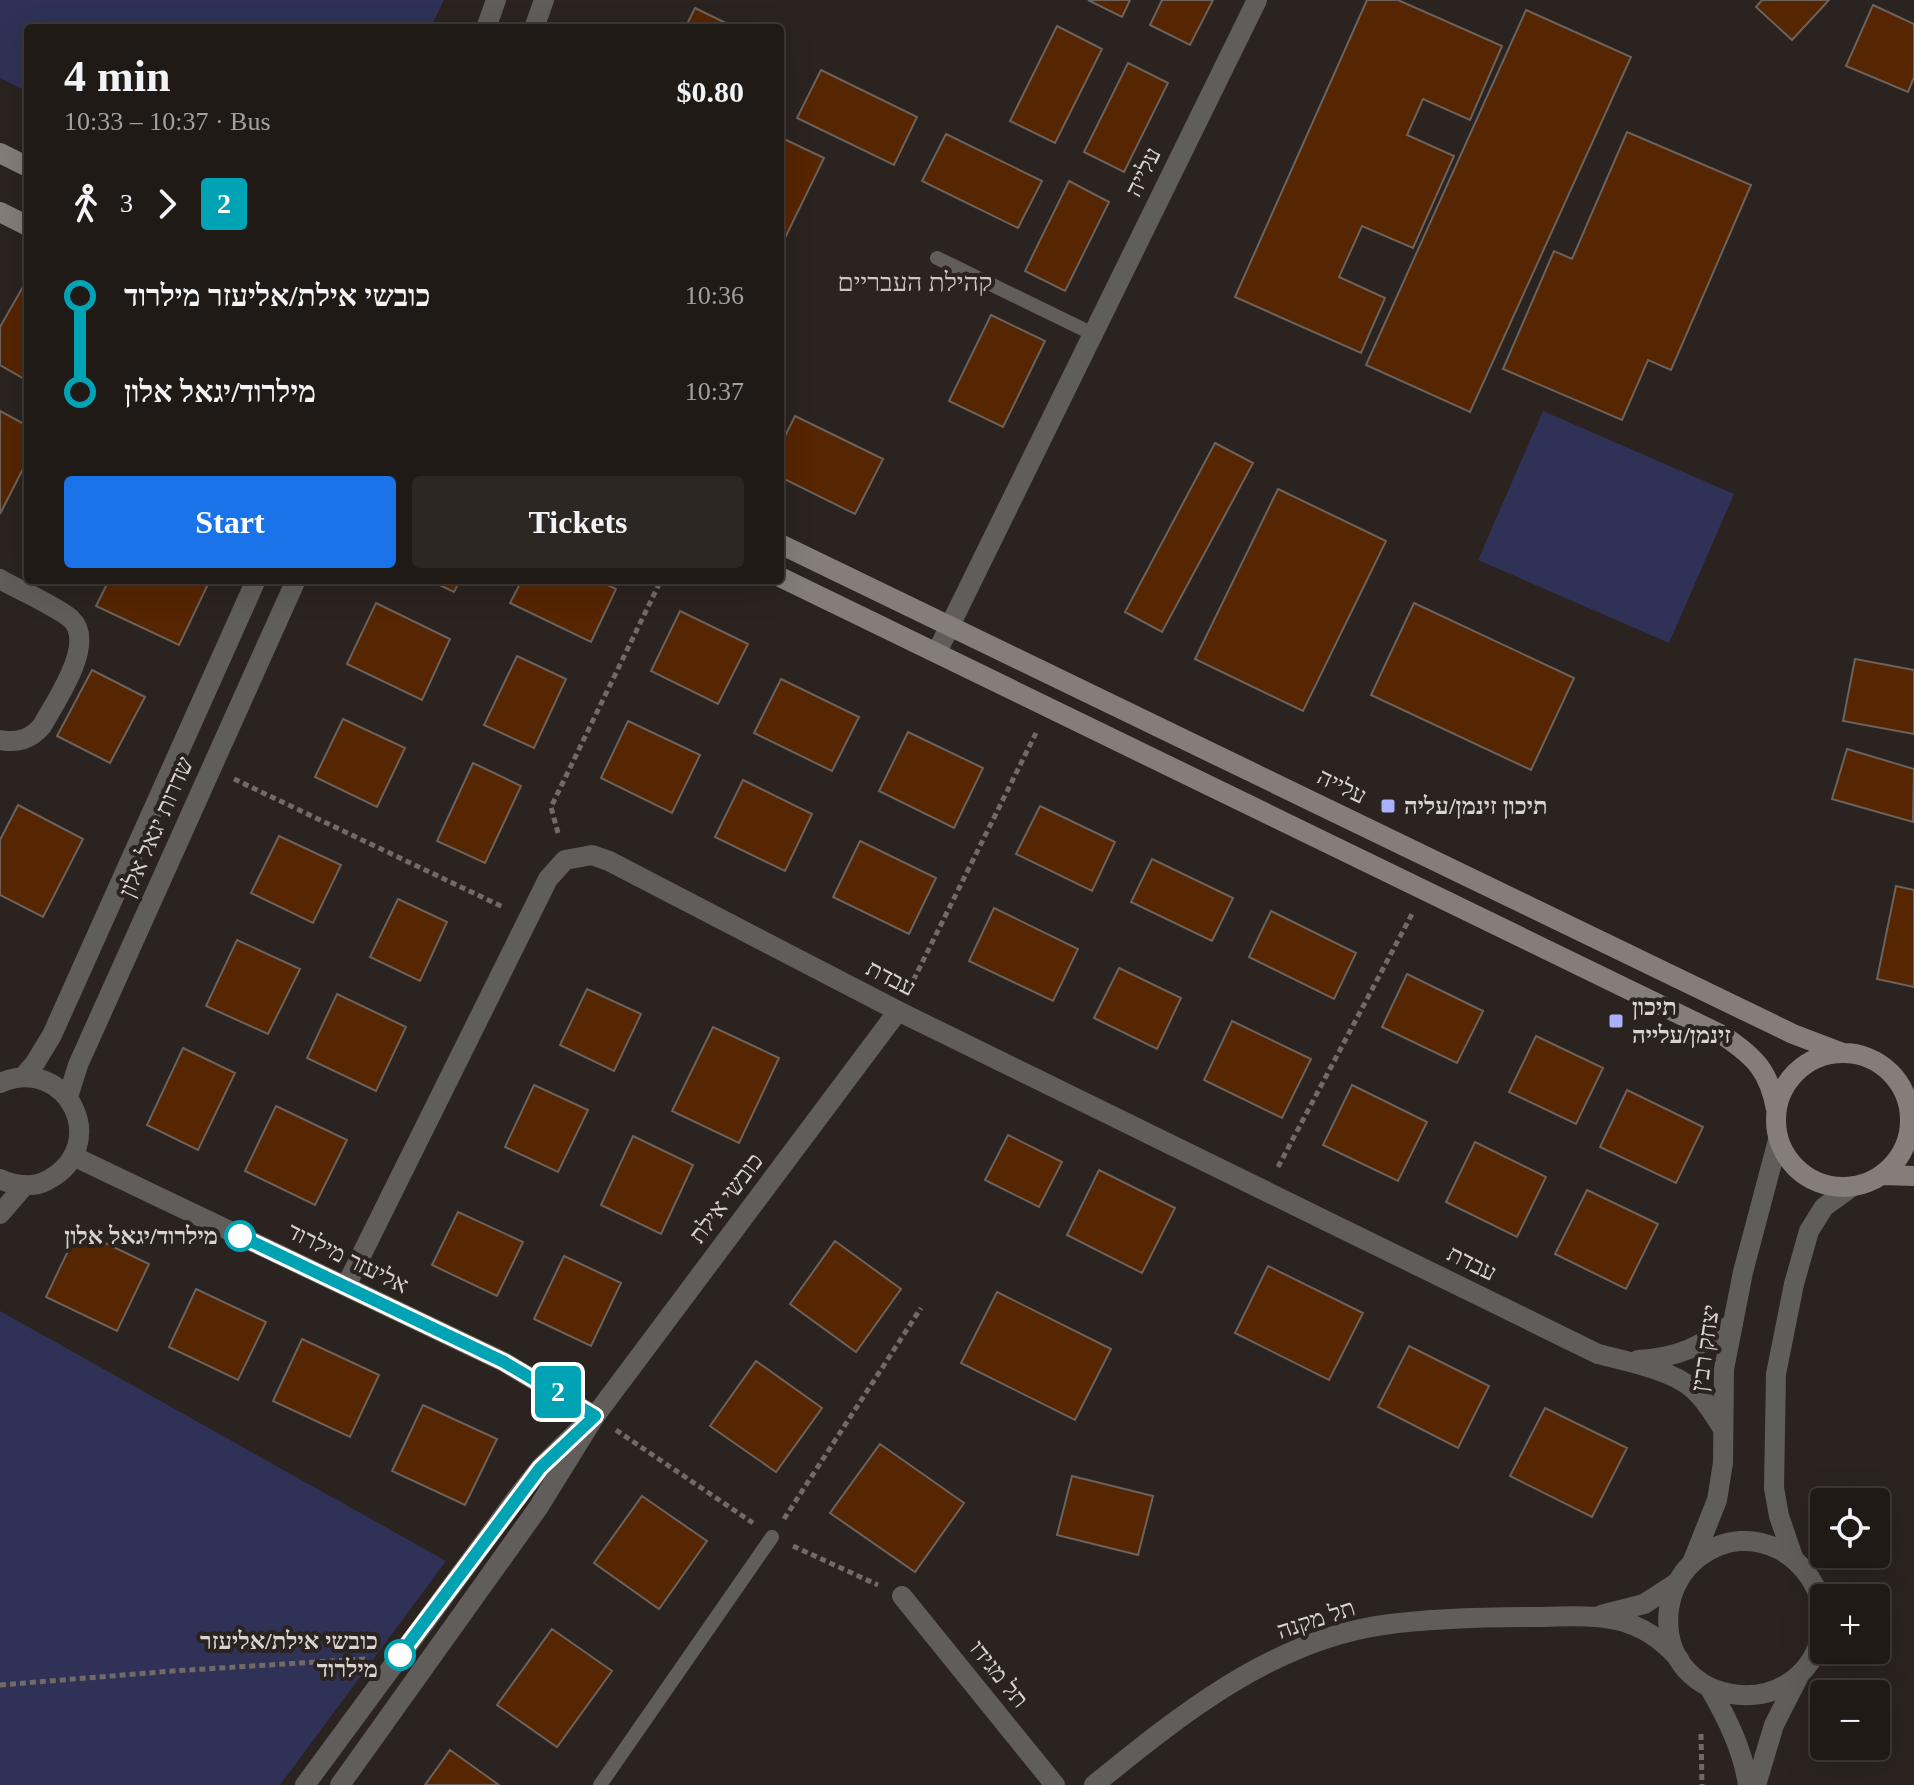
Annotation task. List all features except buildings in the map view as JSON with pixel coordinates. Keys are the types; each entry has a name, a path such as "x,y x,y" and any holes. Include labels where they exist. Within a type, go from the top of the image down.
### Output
{"main road":[{"path":"0,153 24,165"},
{"path":"0,212 24,224"},
{"name":"עלייה","path":"784,546 1793,1034 1843,1053"},
{"path":"784,579 1724,1036 1749,1053 1762,1068 1772,1087 1778,1140 1787,1159 1802,1174 1820,1184 1842,1188 1882,1175 1914,1176"},
{"path":"1776,1109 1789,1079 1804,1065 1823,1056 1843,1053 1875,1061 1914,1095"},
{"path":"1882,1175 1902,1152 1909,1132 1910,1111 1898,1081"}],"street":[{"path":"487,24 496,0"},
{"path":"535,24 544,0"},
{"name":"עלייה","path":"937,652 1257,0"},
{"path":"0,579 72,620 80,637 79,655 42,726 34,736 14,743 0,740"},
{"name":"שדרות יגאל אלון","path":"23,1077 52,1035 254,584"},
{"name":"שדרות יגאל אלון","path":"68,1097 78,1065 294,584"},
{"name":"עבדת","path":"565,860 592,855 609,861 898,1011 1598,1354 1663,1373 1691,1386 1709,1406 1723,1429"},
{"path":"346,1286 548,879 565,860"},
{"name":"כובשי אילת","path":"340,1785 538,1508 595,1416 898,1011"},
{"path":"0,1083 14,1077 33,1077 50,1082 68,1097 80,1126 73,1156 58,1174 43,1183 25,1185 0,1179"},
{"name":"יצחק רבין","path":"1692,1563 1717,1500 1723,1463 1724,1369 1778,1140"},
{"name":"אליעזר מילרוד","path":"73,1156 516,1368 595,1416"},
{"path":"0,1214 25,1185"},
{"path":"1815,1584 1793,1557 1779,1516 1774,1488 1776,1374 1794,1284 1809,1231 1824,1207 1853,1186"},
{"name":"עבדת","path":"1626,1361 1668,1358 1689,1351 1733,1323"},
{"name":"כובשי אילת","path":"305,1785 540,1468 595,1416"},
{"path":"1748,1785 1740,1752 1723,1711 1709,1687 1682,1663 1669,1630 1670,1606 1678,1582 1692,1563 1723,1545 1747,1542 1772,1546 1793,1557"},
{"name":"תל מקנה","path":"1094,1785 1167,1726 1216,1693 1271,1661 1324,1639 1381,1625 1452,1618 1593,1616 1644,1604 1678,1582"},
{"name":"תל מגידו","path":"902,1596 1055,1785"},
{"name":"תל מקנה","path":"1593,1616 1644,1628 1661,1639 1682,1663"},
{"path":"1756,1785 1774,1725 1800,1675 1810,1662"},
{"path":"1709,1687 1733,1695 1757,1696 1780,1688 1800,1675"}],"lane":[{"path":"937,258 1093,334"},
{"path":"600,1785 772,1537"}],"path":[{"path":"565,860 551,807 659,584"},
{"path":"898,1011 1049,707"},
{"path":"211,768 528,919"},
{"path":"1266,1191 1425,889"},
{"path":"772,1537 921,1308"},
{"path":"595,1416 772,1537 902,1596"},
{"path":"0,1685 398,1657"}],"shaded area":[{"path":"0,0 444,0 432,24 24,24 24,90 0,78"},
{"path":"1543,411 1734,494 1669,643 1478,560"},
{"path":"0,1311 446,1561 280,1785 0,1785"}],"bus line":[{"name":"2","path":"240,1236 528,1374 595,1416 540,1468 400,1655"}],"place":[{"name":"תיכון זינמן/עליה","path":"1388,806"},
{"name":"תיכון זינמן/עלייה","path":"1616,1021"},
{"name":"מילרוד/יגאל אלון","path":"240,1236"},
{"name":"כובשי אילת/אליעזר מילרוד","path":"400,1655"}],"district":[{"name":"קהילת העבריים","path":"915,282"}]}
